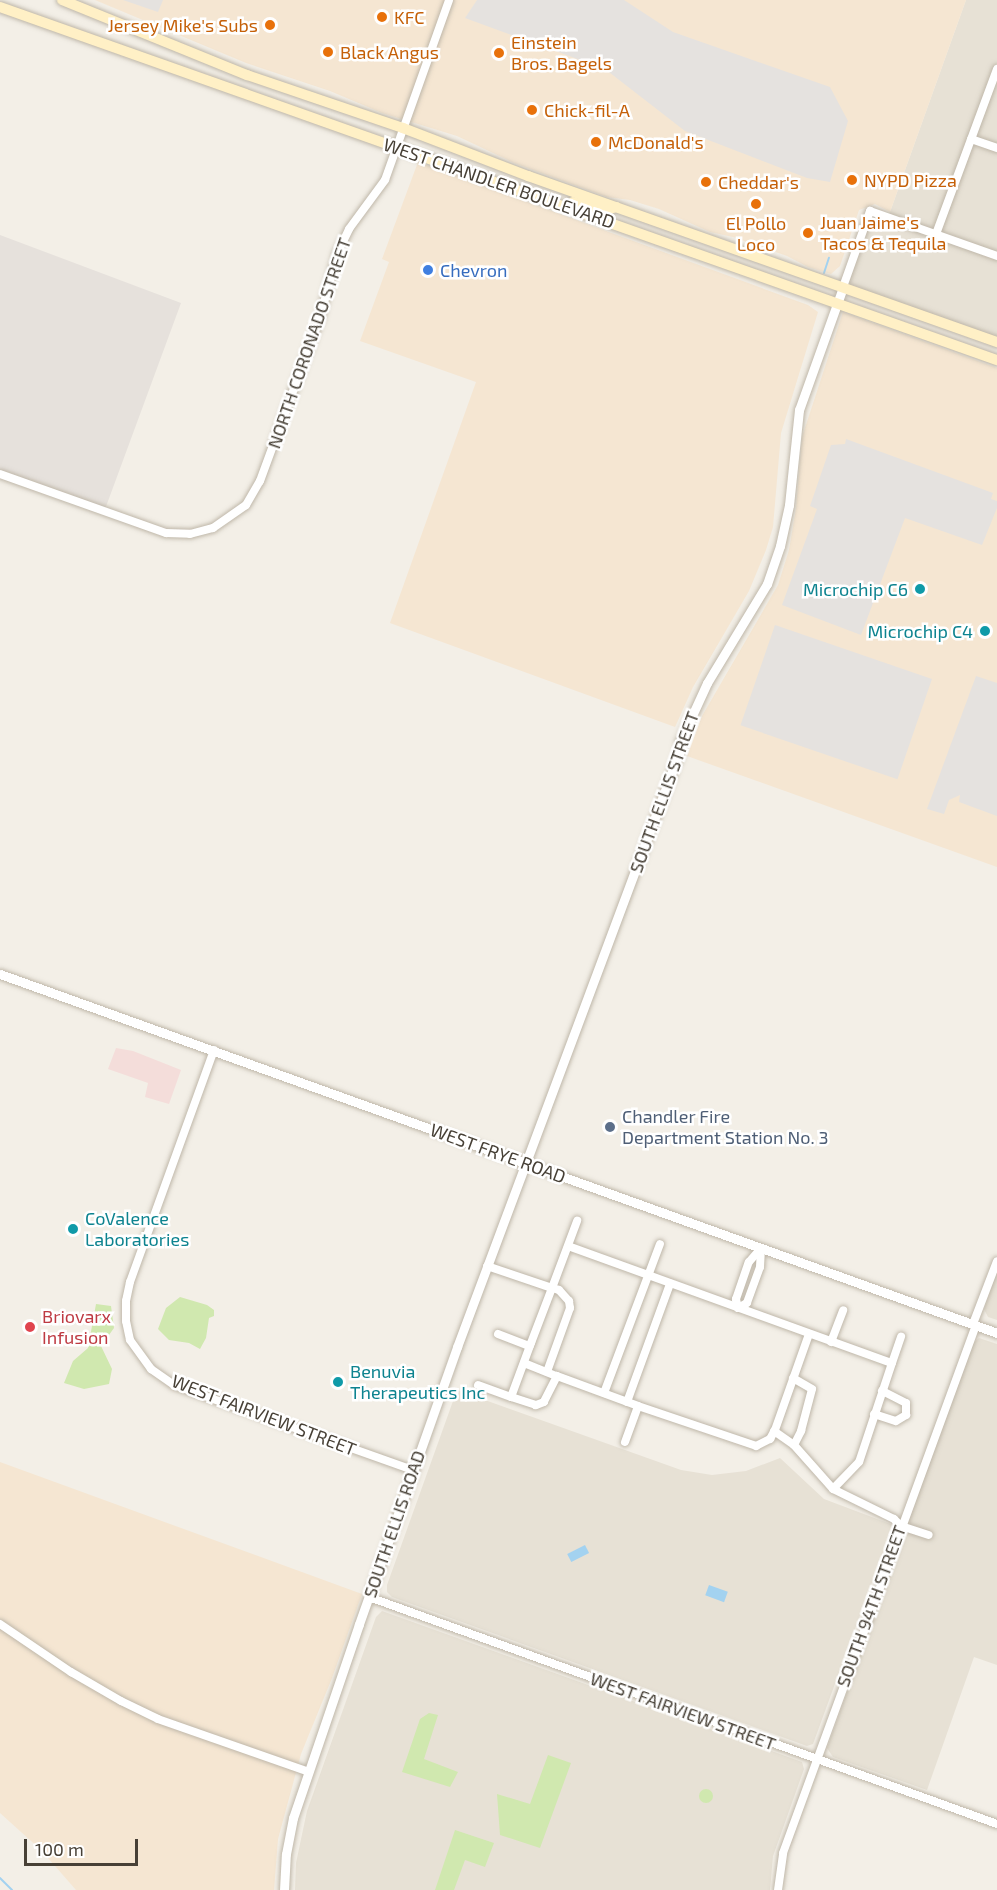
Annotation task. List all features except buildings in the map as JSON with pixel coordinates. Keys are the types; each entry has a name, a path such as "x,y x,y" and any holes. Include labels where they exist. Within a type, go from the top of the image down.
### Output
{"main road":[{"name":"WEST CHANDLER BOULEVARD","path":"62,0 247,75 403,128 616,207 997,342"},
{"name":"WEST CHANDLER BOULEVARD","path":"0,7 997,360"},
{"path":"553,202 569,201 603,211 616,207"}],"street":[{"name":"NORTH CORONADO STREET","path":"0,474 150,528 174,534 199,532 232,517 257,489 320,318 337,254 349,229 381,189 449,0"},
{"path":"936,234 997,69"},
{"path":"972,139 997,148"},
{"path":"843,287 870,211 997,256"},
{"name":"SOUTH ELLIS STREET","path":"526,1164 675,764 680,742 691,714 767,584 774,565 789,505 799,410 843,287"},
{"name":"WEST FRYE ROAD","path":"0,974 997,1333"},
{"name":"WEST FAIRVIEW STREET","path":"214,1050 130,1282 126,1301 126,1321 130,1340 152,1369 174,1385 413,1470"},
{"name":"SOUTH ELLIS ROAD","path":"284,1890 289,1836 309,1772 413,1470 526,1164"},
{"path":"511,1397 577,1221"},
{"path":"604,1394 660,1244"},
{"path":"568,1246 892,1363"},
{"path":"738,1308 736,1299 749,1262 761,1248"},
{"path":"738,1308 747,1303 760,1267 761,1248"},
{"name":"SOUTH 94TH STREET","path":"778,1890 783,1853 997,1261"},
{"path":"487,1266 565,1294 570,1308 547,1372"},
{"path":"627,1402 670,1284"},
{"path":"831,1341 843,1310"},
{"path":"498,1334 530,1346"},
{"path":"524,1364 638,1407 756,1446 764,1444 774,1431 809,1334"},
{"path":"833,1489 859,1461 901,1337"},
{"path":"478,1385 536,1405 544,1402 557,1376"},
{"path":"793,1378 809,1386 813,1393 794,1445"},
{"path":"874,1414 896,1422 906,1415 906,1403 882,1390"},
{"path":"625,1442 638,1407"},
{"path":"774,1431 794,1445 833,1489 894,1519 901,1526 929,1535"},
{"name":"WEST FAIRVIEW STREET","path":"369,1597 997,1824"},
{"path":"0,1624 71,1672 121,1701 168,1723 309,1772"}],"shaded area":[{"path":"95,0 966,0 890,212 875,204 859,210 840,266 831,274 733,237 710,232 659,209 630,200 607,197 514,163 457,136 382,113 330,91 246,63"},
{"path":"123,0 163,0 158,12"},
{"path":"477,0 624,0 673,32 830,87 848,121 830,182 807,178 685,131 605,69 465,18"},
{"path":"966,0 997,0 997,342 843,287 870,211 885,216 890,212"},
{"path":"418,162 808,305 818,312 781,433 773,527 766,550 749,591 693,687 675,727 390,623 476,382 360,341 389,262 382,259"},
{"path":"0,235 181,303 104,512 0,475"},
{"path":"843,312 997,368 997,867 687,756 702,716 778,585 789,550 796,508 802,437"},
{"path":"846,439 993,493 991,499 997,501 997,508 982,545 905,518 861,635 782,605 817,509 810,506 831,445 845,444"},
{"path":"775,625 932,679 897,779 740,725"},
{"path":"976,676 997,683 997,816 959,802 960,795 949,800 944,814 927,809"},
{"path":"116,1048 133,1051 181,1070 169,1104 145,1097 148,1083 108,1069"},
{"path":"997,1271 997,1320 988,1317 984,1309"},
{"path":"979,1338 997,1344 997,1665 974,1657 927,1790 833,1757 827,1748 972,1344"},
{"path":"457,1390 681,1470 712,1475 746,1471 780,1458 824,1499 893,1525 813,1744 807,1746 392,1597 387,1592 387,1585"},
{"path":"0,1462 362,1594 332,1678 301,1754 278,1839 274,1890 76,1890 41,1850 0,1813"},
{"path":"382,1611 802,1762 804,1769 773,1856 770,1890 295,1890 296,1863 307,1811 376,1617"}],"green space":[{"path":"180,1297 207,1305 214,1310 214,1316 209,1318 206,1338 200,1349 189,1343 169,1340 158,1329 166,1308"},
{"path":"96,1304 111,1306 114,1328 101,1346 112,1369 109,1384 84,1389 64,1383 73,1361 88,1348"},
{"path":"429,1713 438,1715 424,1759 458,1772 450,1787 402,1772 420,1719"},
{"path":"548,1755 571,1763 540,1848 500,1835 497,1794 530,1804"},
{"path":"706,1789 711,1791 713,1796 711,1801 706,1803 701,1801 699,1796 701,1791"},
{"path":"455,1830 494,1843 485,1867 465,1860 454,1890 435,1890"}],"water":[{"path":"585,1545 589,1553 571,1562 567,1554"},
{"path":"709,1585 728,1592 724,1602 705,1595"}],"waterway":[{"path":"824,273 829,258"},
{"path":"0,1878 12,1890"}],"place":[{"name":"KFC","path":"382,17"},
{"name":"Jersey Mike's Subs","path":"270,25"},
{"name":"Black Angus","path":"328,52"},
{"name":"Einstein Bros. Bagels","path":"499,53"},
{"name":"Chick-fil-A","path":"532,110"},
{"name":"McDonald's","path":"596,142"},
{"name":"NYPD Pizza","path":"852,180"},
{"name":"Cheddar's","path":"706,182"},
{"name":"El Pollo Loco","path":"756,204"},
{"name":"Juan Jaime's Tacos & Tequila","path":"808,233"},
{"name":"Chevron","path":"428,270"},
{"name":"Microchip C6","path":"920,589"},
{"name":"Microchip C4","path":"985,631"},
{"name":"Chandler Fire Department Station No. 3","path":"610,1127"},
{"name":"CoValence Laboratories","path":"73,1229"},
{"name":"Briovarx Infusion","path":"30,1327"},
{"name":"Benuvia Therapeutics Inc","path":"338,1382"}]}
